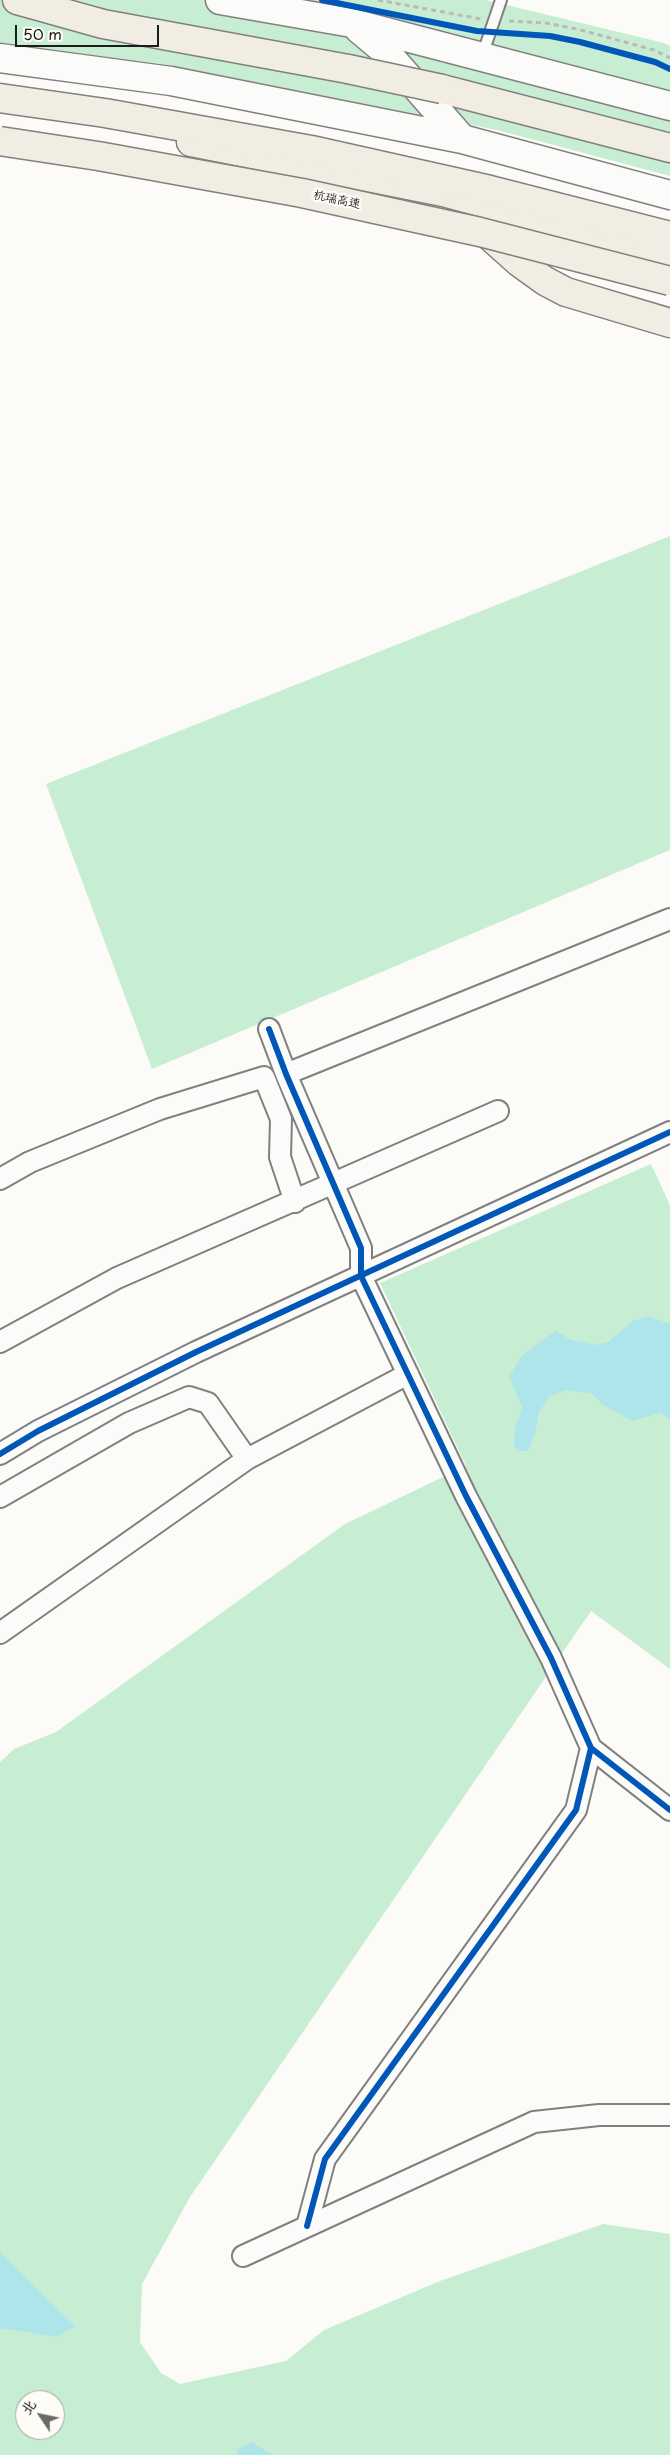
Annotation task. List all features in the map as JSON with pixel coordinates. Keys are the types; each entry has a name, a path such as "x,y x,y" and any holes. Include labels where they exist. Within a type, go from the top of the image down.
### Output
{"main road":[{"path":"17,0 70,16 442,89 670,148"},
{"path":"220,0 352,23 670,106"},
{"path":"352,23 384,50 462,139"},
{"path":"0,58 171,81 462,139 670,195"},
{"path":"0,98 124,117 320,152 490,190 670,236"},
{"path":"0,111 112,126 442,192 670,253"},
{"name":"杭瑞高速","path":"0,141 126,161 312,195 480,232 670,281"},
{"path":"442,192 520,263 545,282 566,292 670,323"}],"street":[{"path":"286,1074 670,919"},
{"path":"269,1029 286,1074 361,1248 361,1276 466,1496 551,1658 591,1748 670,1810"},
{"path":"0,1179 30,1162 160,1110 264,1077 281,1119 280,1157 295,1202"},
{"path":"0,1342 117,1278 334,1185 498,1111"},
{"path":"0,1454 38,1431 196,1352 670,1132"},
{"path":"0,1633 247,1459 408,1374"},
{"path":"0,1497 129,1424 189,1397 208,1403 247,1459"},
{"path":"307,2226 325,2159 576,1810 591,1748"},
{"path":"243,2256 534,2122 598,2115 670,2115"}],"lane":[{"path":"481,57 502,0"}],"path":[{"path":"378,0 472,18 546,23 577,29 654,50 670,58"}],"green space":[{"path":"0,0 486,0 664,43 670,46 670,176 497,130 157,63 39,52 0,45"},
{"path":"670,536 670,850 152,1069 46,784"},
{"path":"651,1164 670,1205 670,1669 591,1611 190,2197 142,2284 140,2342 161,2373 180,2384 286,2361 324,2330 440,2281 603,2224 670,2234 670,2455 0,2455 0,1762 14,1749 56,1732 345,1524 466,1466 380,1283"}],"water":[{"path":"648,1316 670,1324 670,1420 660,1413 632,1421 602,1404 591,1393 566,1390 550,1396 539,1412 535,1433 528,1451 519,1451 514,1446 515,1428 522,1407 509,1376 523,1355 556,1330 569,1339 595,1345 608,1342 633,1321"},
{"path":"0,2252 75,2326 56,2337 0,2328"},
{"path":"252,2442 272,2455 237,2455 238,2449"}],"cycle path":[{"path":"322,0 477,31 550,36 655,62 670,69"},
{"path":"269,1029 286,1074 361,1248 361,1276 466,1496 551,1658 591,1748 670,1810"},
{"path":"0,1454 38,1431 196,1352 670,1132"},
{"path":"307,2226 325,2159 576,1810 591,1748"}]}
